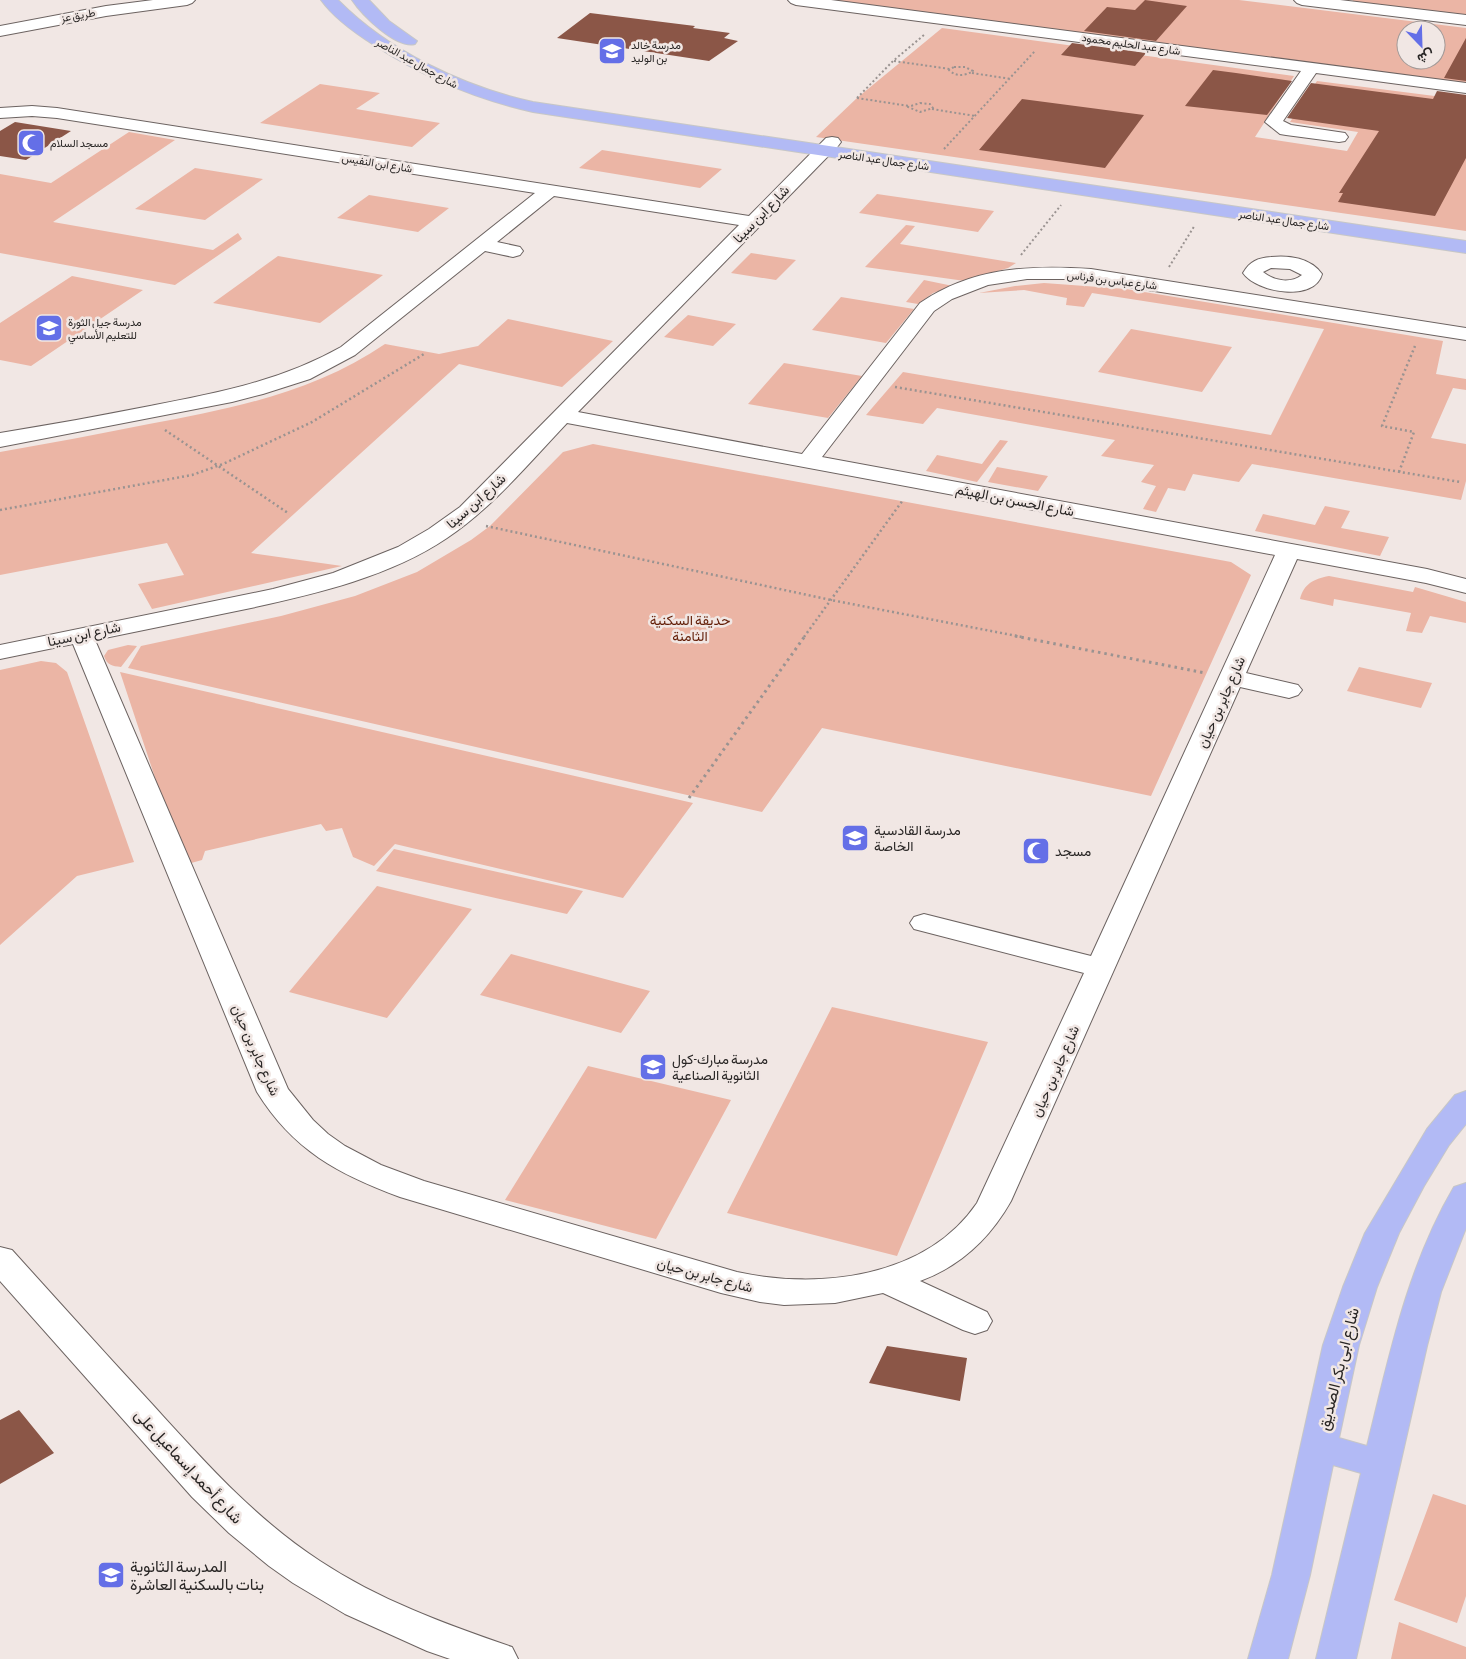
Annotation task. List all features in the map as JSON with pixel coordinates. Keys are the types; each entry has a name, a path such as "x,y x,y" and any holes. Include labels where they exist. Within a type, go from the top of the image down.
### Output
{"main road":[{"name":"شارع جمال عبد الناصر","path":"329,0 347,19 375,40 436,76 474,92 512,103 554,111 827,146 936,157 1466,234"},
{"name":"شارع جمال عبد الناصر","path":"360,0 383,24 404,39 475,75 518,90 588,106 1074,189 1466,247"},
{"name":"شارع ابى بكر الصديق","path":"1268,1659 1291,1575 1342,1345 1360,1287 1382,1233 1409,1184 1438,1138 1466,1102"},
{"path":"1336,1659 1424,1292 1443,1241 1466,1195"},
{"path":"1318,1448 1382,1464"}],"street":[{"name":"طريق عز","path":"0,19 102,0"},
{"name":"طريق عز","path":"0,31 106,11 187,0"},
{"name":"شارع عبد الحليم محمود","path":"796,0 1466,88"},
{"path":"1302,0 1339,2 1466,20"},
{"path":"1311,68 1274,122 1281,128 1292,131 1339,137"},
{"name":"شارع ابن النفيس","path":"0,113 51,112 753,222"},
{"name":"شارع ابن سينا","path":"0,652 315,587 343,579 416,548 459,520 827,146"},
{"path":"0,440 222,399 273,386 307,373 348,351 551,190"},
{"path":"482,246 513,251"},
{"name":"شارع عباس بن فرناس","path":"808,461 928,307 941,297 959,288 1004,276 1038,273 1074,274 1157,285 1466,334"},
{"path":"278,364 307,373"},
{"name":"شارع الحسن بن الهيثم","path":"563,416 1427,576 1466,586"},
{"path":"0,426 31,435"},
{"name":"شارع جابر بن حيان","path":"81,635 273,1092 296,1124 322,1147 356,1167 412,1189 720,1281 775,1291 815,1292 847,1289 886,1280 932,1261 975,1230 990,1211 1289,551"},
{"path":"1232,678 1289,690"},
{"path":"924,923 1101,968"},
{"name":"شارع أحمد إسماعيل على","path":"0,1259 205,1487 241,1523 283,1556 330,1586 374,1610 420,1631 498,1659"},
{"path":"886,1280 975,1321"}],"path":[{"path":"932,110 932,106 923,103 909,106 857,98 893,61 942,19"},
{"path":"936,157 1050,34"},
{"path":"893,61 950,69 965,67 971,69 972,73"},
{"path":"950,69 950,73 955,74 965,75 972,73 1010,79"},
{"path":"909,106 909,108 916,112 932,110 975,116"},
{"path":"1004,276 1074,189"},
{"path":"1157,285 1206,208"},
{"path":"1399,472 1414,432 1382,426 1423,327"},
{"path":"0,510 192,475 218,466 288,435 355,399 424,354"},
{"path":"895,387 1460,482"},
{"path":"158,426 288,513"},
{"path":"689,798 916,482"},
{"path":"459,520 831,600 1232,678"}],"green space":[{"path":"815,0 1239,0 1401,20 1396,20 1396,70 1446,70 1446,26 1466,28 1466,87"},
{"path":"1353,0 1466,0 1466,17 1351,3"},
{"path":"942,28 1294,76 1255,137 1347,151 1358,132 1290,122 1317,81 1466,100 1466,231 816,137 857,98"},
{"path":"320,84 380,93 356,109 440,123 412,147 260,123"},
{"path":"129,132 175,140 53,222 213,250 238,233 242,239 175,285 0,253 0,174 51,183"},
{"path":"602,150 722,169 700,188 579,168"},
{"path":"195,168 263,179 205,220 135,209"},
{"path":"877,194 994,211 978,232 859,213"},
{"path":"369,195 449,208 418,232 337,218"},
{"path":"906,225 915,226 900,244 1016,263 1008,268 965,281 865,267"},
{"path":"751,253 796,260 776,280 731,273"},
{"path":"278,256 383,275 320,323 213,303"},
{"path":"72,276 143,290 31,366 0,360 0,323"},
{"path":"924,280 953,286 933,293 918,304 906,302"},
{"path":"1044,283 1126,289 1443,341 1436,374 1466,379 1466,390 1453,388 1431,438 1466,444 1466,481 1461,500 1252,464 1239,482 1193,474 1185,491 1168,488 1156,512 1143,509 1156,486 1141,482 1154,465 1101,456 1115,440 937,408 923,424 866,415 903,372 1271,435 1324,329 1092,293 1084,307 1066,305 1067,298 1024,290 979,293"},
{"path":"841,297 914,309 886,343 812,330"},
{"path":"688,315 736,324 713,346 664,337"},
{"path":"508,319 613,341 562,387 459,364 251,553 342,566 152,609 138,584 184,575 167,543 0,575 0,452 241,405 330,375 358,361 385,344 439,354 478,346"},
{"path":"1131,329 1232,347 1202,392 1098,372"},
{"path":"784,363 862,376 828,418 748,404"},
{"path":"1000,440 1008,441 977,482 926,471 937,455 982,464"},
{"name":"حديقة السكنية الثامنة","path":"593,444 1231,562 1251,575 1151,796 822,728 762,812 128,668 141,646 281,616 355,596 417,572 471,540 490,526 563,452"},
{"path":"997,467 1048,476 1038,491 988,482"},
{"path":"1325,506 1350,511 1341,528 1389,537 1380,556 1255,531 1263,514 1315,525"},
{"path":"1329,576 1413,592 1415,587 1466,602 1466,623 1430,616 1422,633 1406,631 1411,613 1334,599 1333,606 1300,599 1310,583"},
{"path":"128,645 137,646 121,667 108,663 104,656 108,650"},
{"path":"41,661 56,663 67,672 134,862 77,876 0,945 0,670"},
{"path":"1359,667 1432,683 1421,708 1347,691"},
{"path":"120,672 693,803 623,898 395,844 374,866 353,857 342,828 326,831 321,824 205,851 202,860 184,865"},
{"path":"394,849 583,891 567,914 376,871"},
{"path":"377,886 472,909 387,1018 289,992"},
{"path":"511,954 650,991 621,1033 480,995"},
{"path":"832,1007 988,1042 897,1256 727,1213"},
{"path":"588,1066 731,1100 656,1239 505,1200"},
{"path":"1433,1494 1466,1505 1466,1596 1457,1623 1394,1600"},
{"path":"1399,1622 1466,1647 1466,1659 1391,1659"}],"building":[{"path":"1145,0 1187,6 1156,41 1084,31 1107,7 1135,10"},
{"path":"590,13 695,26 693,28 730,33 724,38 738,41 709,61 557,38"},
{"path":"1466,38 1466,81 1444,78"},
{"path":"1072,43 1146,53 1135,66 1061,55"},
{"path":"1213,70 1292,81 1267,115 1185,106"},
{"path":"1311,83 1433,99 1437,91 1466,95 1466,158 1435,216 1338,202 1343,193 1339,193 1379,131 1287,118"},
{"path":"1022,99 1144,115 1105,168 979,150"},
{"name":"مسجد السلام","path":"15,122 71,131 26,160 0,156 0,131"},
{"path":"887,1346 967,1358 960,1401 869,1383"},
{"path":"19,1410 54,1453 0,1484 0,1420"}],"place":[{"name":"مدرسة خالد بن الوليد","path":"612,51"},
{"name":"مسجد السلام","path":"31,143"},
{"name":"مدرسة جيل الثورة للتعليم الأساسي","path":"49,328"},
{"name":"مدرسة القادسية الخاصة","path":"855,838"},
{"name":"مسجد","path":"1036,851"},
{"name":"مدرسة مبارك-كول الثانوية الصناعية","path":"653,1067"},
{"name":"المدرسة الثانوية بنات بالسكنية العاشرة","path":"111,1575"}]}
